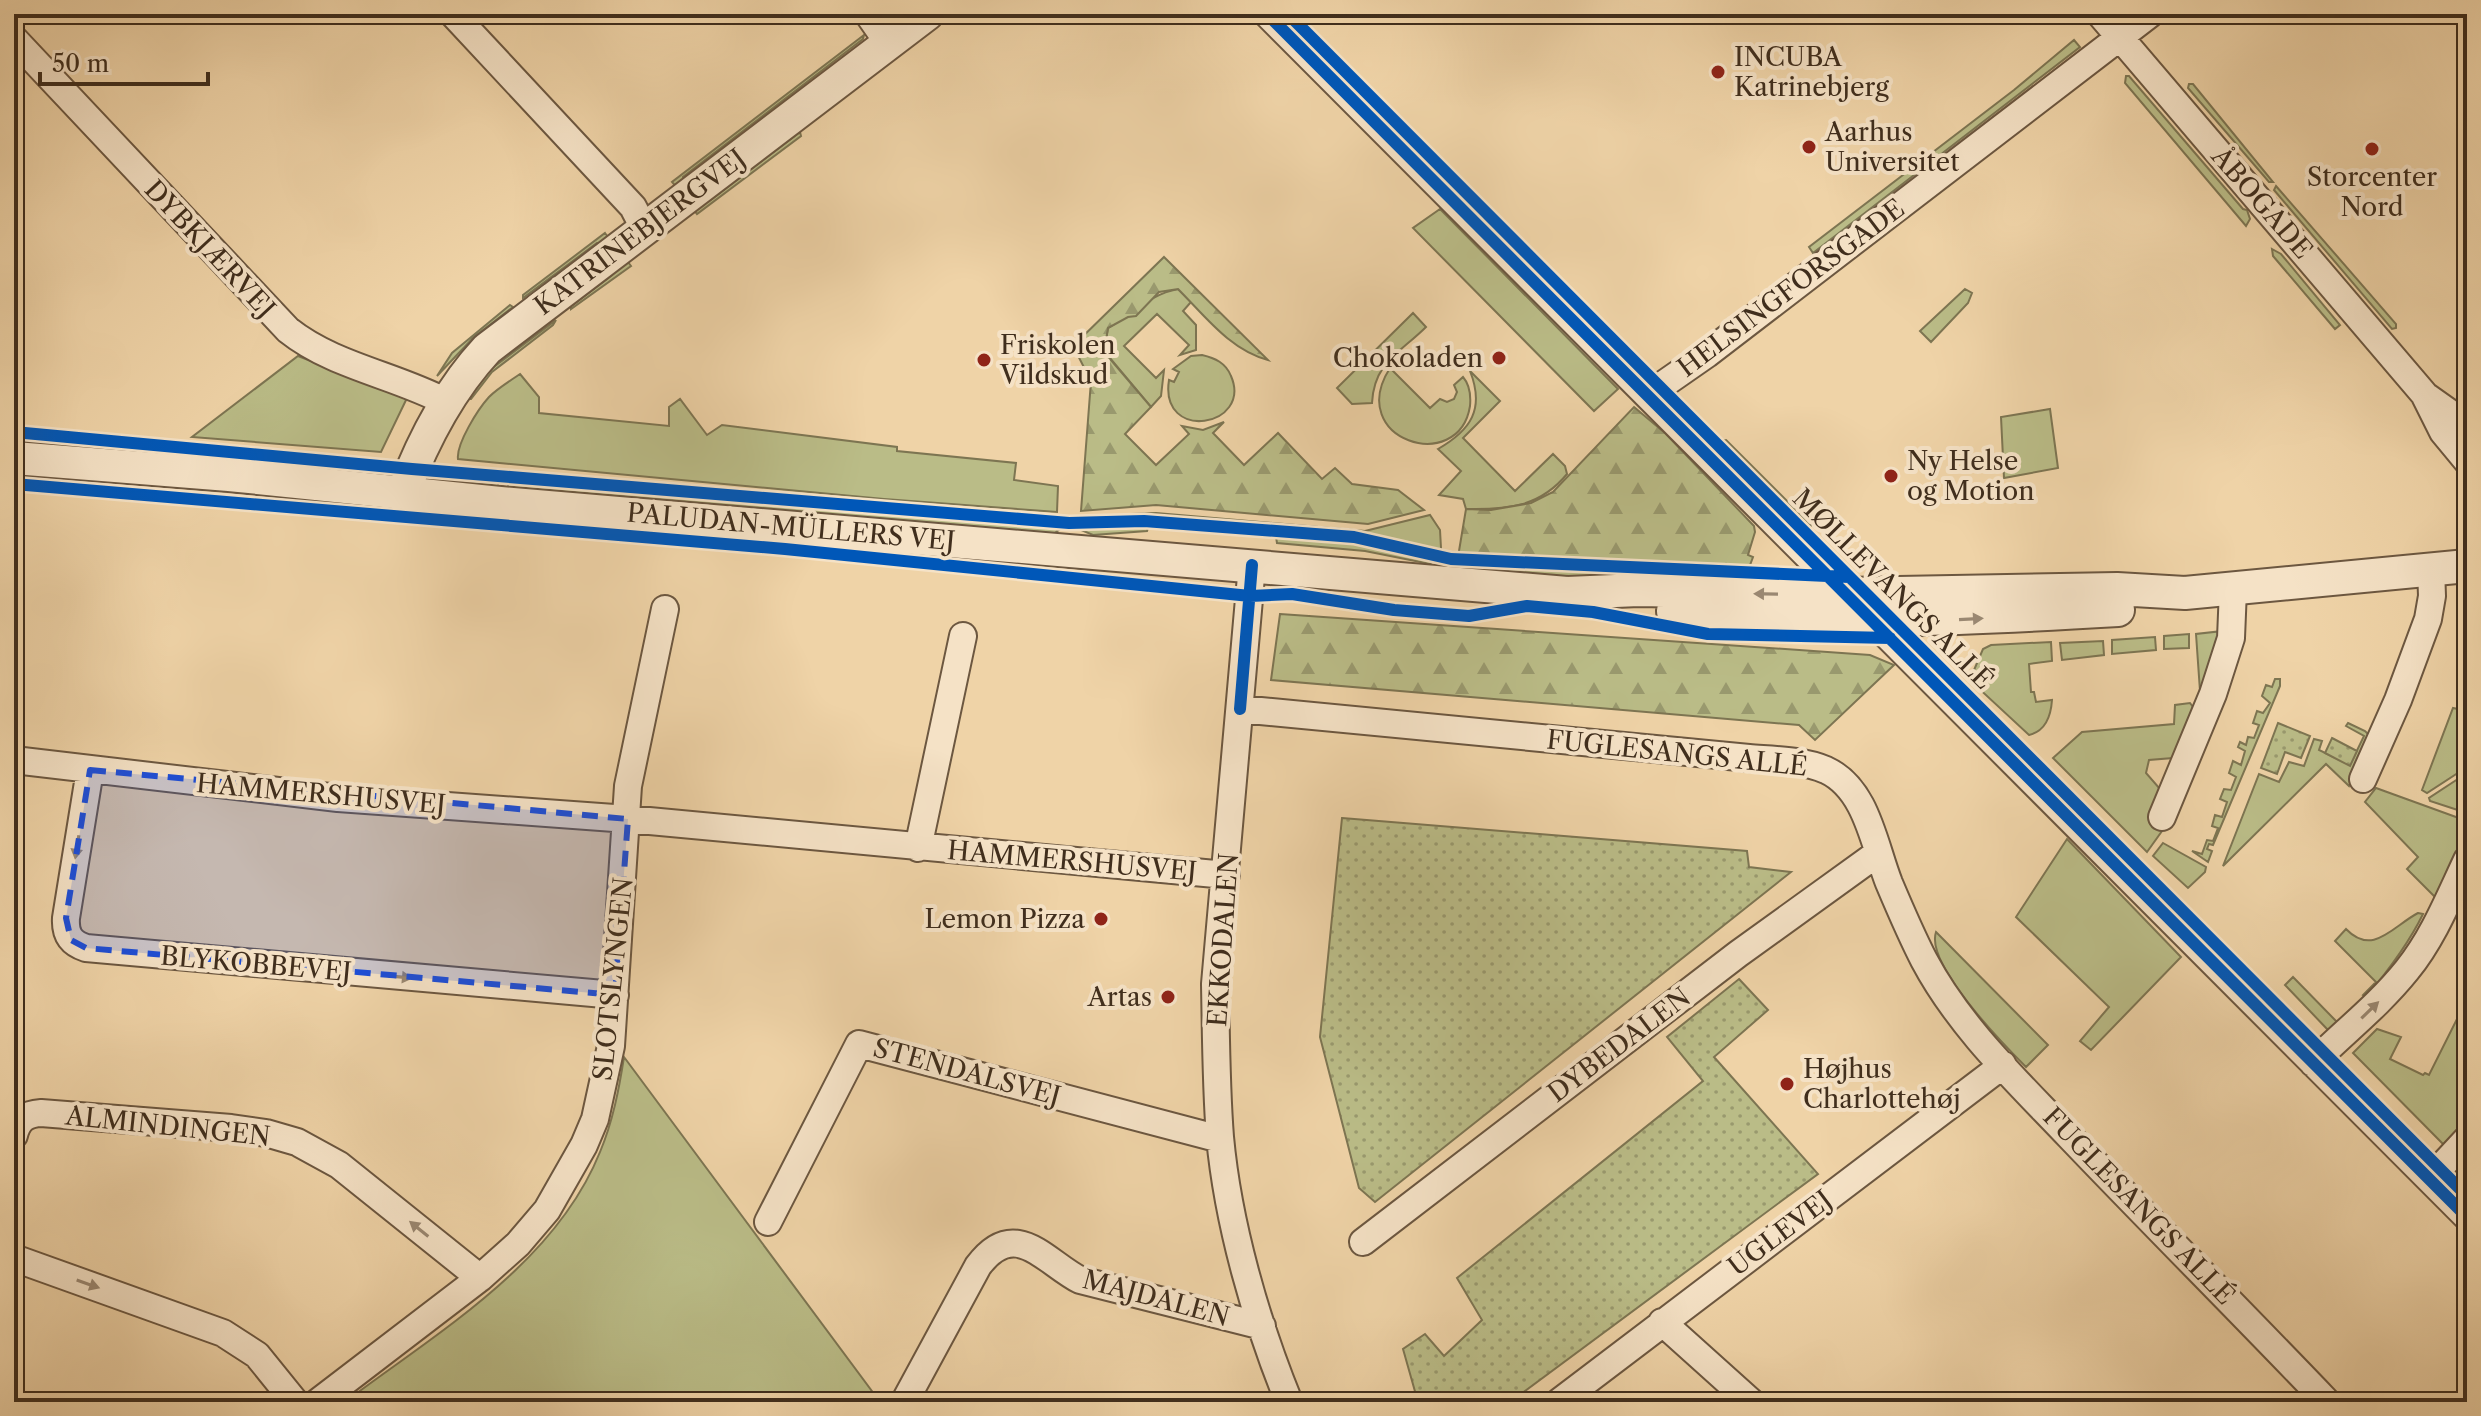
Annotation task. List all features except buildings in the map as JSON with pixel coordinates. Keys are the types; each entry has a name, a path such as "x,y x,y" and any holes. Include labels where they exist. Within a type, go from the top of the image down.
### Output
{"street":[{"path":"453,14 633,207 645,230"},
{"name":"KATRINEBJERGVEJ","path":"403,493 446,402 465,373 487,349 645,230 877,26 927,14"},
{"name":"MØLLEVANGS ALLÉ","path":"1267,14 1868,607 2319,1058 2467,1217"},
{"name":"MØLLEVANGS ALLÉ","path":"1288,14 1661,386 1868,607"},
{"name":"ÅBOGADE","path":"2100,14 2424,394 2457,418 2467,430"},
{"name":"HELSINGFORSGADE","path":"1661,386 2150,14"},
{"name":"DYBKJÆRVEJ","path":"14,39 288,330 308,344 423,389 446,402"},
{"name":"ÅBOGADE","path":"2424,394 2443,432 2467,461"},
{"name":"PALUDAN-MÜLLERS VEJ","path":"14,458 500,503 1567,593 1639,590 1868,607 2117,589 2185,593 2467,566"},
{"name":"EKKODALEN","path":"1252,565 1215,984 1220,1139 1239,1244 1262,1326 1289,1402"},
{"path":"2363,779 2398,700 2428,619 2432,596 2431,569"},
{"path":"2162,817 2213,694 2231,638 2233,589"},
{"path":"628,819 628,786 665,609"},
{"name":"HAMMERSHUSVEJ","path":"918,848 963,636"},
{"name":"FUGLESANGS ALLÉ","path":"1240,709 1798,763 1828,771 1843,781 1863,810 1878,853 1925,961 1958,1012 2003,1065 2327,1402"},
{"name":"HAMMERSHUSVEJ","path":"14,760 338,798 628,819 1226,875"},
{"name":"BLYKOBBEVEJ","path":"90,770 65,929 77,945 313,970 615,995"},
{"name":"SLOTSLYNGEN","path":"318,1402 480,1278 518,1244 547,1210 584,1145 595,1119 611,1046 628,819"},
{"name":"DYBEDALEN","path":"1363,1242 1738,954 1878,853"},
{"path":"2319,1058 2408,969 2439,918 2467,860"},
{"name":"STENDALSVEJ","path":"768,1222 859,1044 1220,1139"},
{"name":"MØLLEVANGS ALLÉ","path":"2319,1058 2467,1196"},
{"name":"UGLEVEJ","path":"1559,1402 2003,1065"},
{"name":"ALMINDINGEN","path":"14,1135 20,1120 26,1115 41,1113 266,1133 297,1142 339,1165 480,1278"},
{"path":"2440,1168 2467,1139"},
{"name":"MAJDALEN","path":"906,1399 978,1266 986,1255 1008,1245 1037,1249 1065,1273 1080,1280 1262,1326"},
{"path":"14,1258 223,1333 257,1355 295,1402"},
{"path":"1662,1322 1751,1402"}],"highlighted area":[{"path":"90,770 628,819 615,995 86,948 71,940 66,918"}],"green space":[{"path":"864,35 863,39 683,177 684,183 678,189 672,182"},
{"path":"2074,40 2080,47 1813,253 1809,247 2014,90"},
{"path":"2126,76 2247,210 2250,219 2246,226 2125,83"},
{"path":"2189,84 2193,84 2273,182 2269,182 2188,88"},
{"path":"800,132 801,136 697,214 691,206 709,201"},
{"path":"2276,186 2396,324 2396,328 2392,329 2274,190"},
{"path":"1440,209 1618,389 1594,411 1413,228"},
{"path":"605,233 611,241 602,245 597,243 523,298 523,295"},
{"path":"2272,249 2281,254 2340,325 2335,329 2273,256"},
{"path":"1164,257 1268,360 1230,340 1178,289 1159,292 1136,316 1108,328 1104,352 1151,407 1125,434 1156,465 1189,434 1182,426 1203,430 1224,422 1213,433 1244,465 1278,433 1322,479 1335,468 1352,484 1398,490 1424,510 1368,524 1156,505 1081,511 1091,381 1073,346"},
{"path":"625,258 631,266 571,309 612,275"},
{"path":"1178,289 1191,302 1183,311 1196,325 1196,350 1180,355 1189,345 1157,314 1124,346 1156,378 1164,370 1161,396 1151,407 1104,351 1108,328 1150,300"},
{"path":"1965,289 1972,293 1968,303 1931,342 1920,331"},
{"path":"510,305 513,307 473,338 437,376 452,353"},
{"path":"1413,313 1426,327 1383,368 1372,403 1352,404 1337,388"},
{"path":"556,320 492,372 471,399 467,399 487,372"},
{"path":"1202,355 1223,364 1231,376 1234,393 1229,407 1218,416 1204,421 1190,420 1178,413 1170,400 1169,380 1174,382 1179,372 1173,369 1191,356"},
{"path":"298,356 407,398 381,452 192,437"},
{"path":"1390,368 1430,408 1440,399 1447,402 1454,399 1457,392 1454,385 1463,377 1469,387 1470,406 1462,427 1446,440 1428,444 1409,440 1392,430 1382,414 1380,393"},
{"path":"1470,371 1500,401 1463,438 1515,491 1553,454 1565,466 1567,474 1546,494 1509,507 1481,509 1466,509 1463,499 1439,495 1461,471 1438,449 1459,434 1472,417 1476,397"},
{"path":"520,374 539,397 539,413 669,426 669,407 680,399 707,435 722,425 897,447 897,451 1016,463 1014,480 1058,486 1057,512 458,459 464,436 484,402"},
{"path":"1634,407 1665,433 1754,526 1748,555 1753,557 1750,565 1742,570 1462,555 1459,551 1466,509 1491,510 1531,503 1553,492"},
{"path":"2050,409 2058,468 2004,478 2001,417"},
{"path":"14,436 63,442 55,447 14,444"},
{"path":"1726,440 1811,525 1810,528 1723,444 1722,441"},
{"path":"96,444 169,451 168,454 105,452"},
{"path":"180,450 285,460 242,463 181,458"},
{"path":"463,476 495,479 498,487 481,486 462,479"},
{"path":"508,480 1059,530 1052,535 508,489"},
{"path":"1156,513 1365,531 1430,515 1440,530 1441,548 1438,551 1363,535 1131,514"},
{"path":"1149,525 1147,531 1093,535 1081,530 1082,527"},
{"path":"1276,537 1358,542 1431,557 1433,561 1430,564 1365,551 1277,543"},
{"path":"1467,564 1765,579 1558,578 1465,569"},
{"path":"1280,614 1870,655 1894,665 1815,740 1799,725 1271,680"},
{"path":"2223,631 2221,639 2200,691 2196,634"},
{"path":"2189,634 2189,648 2164,649 2164,636"},
{"path":"2155,637 2156,650 2112,654 2112,640"},
{"path":"2103,641 2104,655 2062,660 2060,643"},
{"path":"2051,642 2052,661 2029,664 2031,692 2034,692 2036,702 2052,700 2046,722 2040,730 2029,735 1974,684 1971,677 1983,649 1991,645"},
{"path":"2275,679 2280,679 2280,686 2213,845 2209,844 2207,849 2212,851 2208,862 2192,851 2202,854 2207,840 2213,841 2218,828 2212,826 2215,815 2222,817 2227,802 2220,799 2224,789 2231,790 2236,777 2229,773 2233,761 2241,765 2245,751 2238,747 2240,742 2246,745 2248,737 2254,738 2259,725 2253,723 2257,711 2263,713 2270,703 2262,696 2266,685 2272,687"},
{"path":"2467,682 2467,767 2427,793 2422,790 2453,708 2458,709"},
{"path":"2190,703 2193,707 2173,758 2149,760 2146,773 2160,789 2150,823 2162,831 2147,852 2053,758 2082,732 2174,724 2175,705"},
{"path":"2278,723 2310,736 2301,758 2285,752 2277,774 2261,768"},
{"path":"2348,723 2371,737 2349,786 2326,764 2223,866 2259,774 2279,782 2289,762 2304,766 2314,739 2322,741 2319,750 2350,765 2364,736 2346,726"},
{"path":"2332,738 2357,751 2350,766 2325,753"},
{"path":"2467,773 2467,813 2430,801 2429,798"},
{"path":"2376,788 2467,821 2467,830 2435,897 2407,869 2418,857 2365,802"},
{"path":"1342,818 1747,851 1749,867 1791,872 1375,1202 1359,1188 1320,1037"},
{"path":"2067,839 2181,957 2091,1050 2080,1041 2109,1007 2016,917"},
{"path":"2163,843 2206,867 2205,872 2188,888 2153,856"},
{"path":"2418,913 2423,914 2411,936 2366,997 2363,995 2376,982 2335,941 2346,929 2356,937 2374,940"},
{"path":"1936,932 2048,1045 2026,1067 1985,1023 1954,983 1936,946"},
{"path":"2293,977 2337,1022 2328,1030 2285,985"},
{"path":"1739,979 1768,1010 1714,1057 1818,1174 1510,1402 1418,1402 1403,1349 1425,1334 1444,1356 1482,1320 1457,1278 1703,1081 1667,1037"},
{"path":"2465,1003 2467,1114 2459,1125 2461,1132 2446,1147 2353,1053 2377,1029 2401,1037 2390,1059 2429,1075"},
{"path":"624,1057 880,1402 345,1402 490,1293 524,1262 554,1228 580,1192 600,1152 609,1129"}],"cycle path":[{"path":"1267,14 2467,1217"},
{"path":"1288,14 2467,1196"},
{"path":"14,432 412,469 1069,523 1144,521 1354,537 1451,559 1849,577"},
{"path":"14,484 785,549 1250,596 1292,594 1394,610 1469,616 1527,606 1593,612 1708,634 1890,638"},
{"path":"1240,709 1252,565"}],"place":[{"name":"INCUBA Katrinebjerg","path":"1718,72"},
{"name":"Aarhus Universitet","path":"1809,147"},
{"name":"Storcenter Nord","path":"2372,149"},
{"name":"Chokoladen","path":"1499,358"},
{"name":"Friskolen Vildskud","path":"984,360"},
{"name":"Ny Helse og Motion","path":"1891,476"},
{"name":"Lemon Pizza","path":"1101,919"},
{"name":"Artas","path":"1168,997"},
{"name":"Højhus Charlottehøj","path":"1787,1084"}]}
